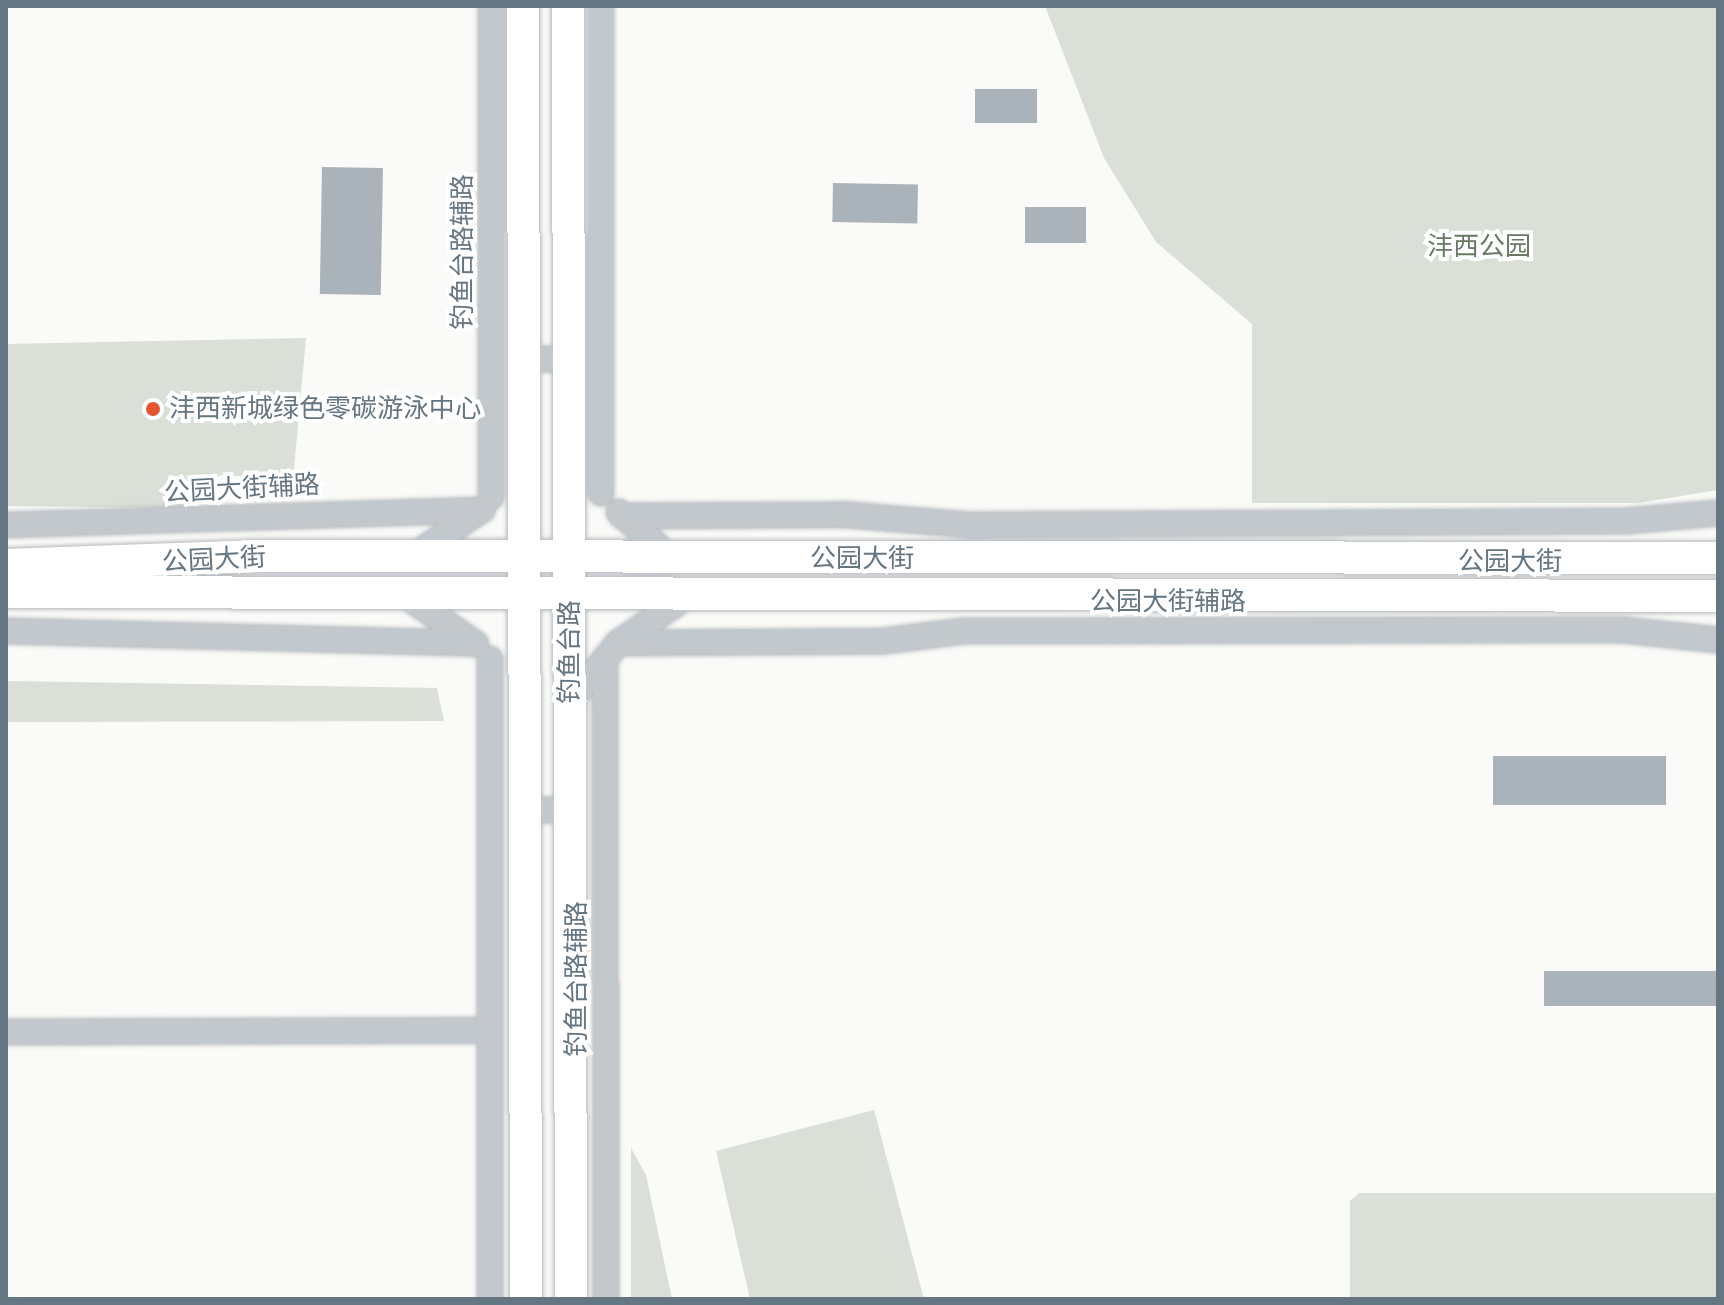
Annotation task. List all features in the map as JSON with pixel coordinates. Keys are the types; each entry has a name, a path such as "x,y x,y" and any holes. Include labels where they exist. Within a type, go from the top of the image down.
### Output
{"main road":[{"name":"钓鱼台路","path":"523,6 526,1299"},
{"name":"钓鱼台路","path":"568,6 571,1299"},
{"name":"公园大街","path":"6,565 413,556 1718,558"},
{"name":"公园大街","path":"6,592 409,598 570,595 1718,596"}],"street":[{"name":"钓鱼台路辅路","path":"487,504 491,6"},
{"path":"503,6 523,50"},
{"path":"568,51 588,6"},
{"path":"601,6 601,493"},
{"path":"524,359 569,359"},
{"path":"413,556 487,504 524,452"},
{"path":"569,455 622,516 671,558"},
{"name":"公园大街辅路","path":"6,525 487,504"},
{"path":"622,516 848,515 969,525 1626,521 1718,513"},
{"path":"570,702 611,651 689,595"},
{"path":"409,598 482,651 525,703"},
{"name":"公园大街辅路","path":"611,651 884,641 994,630 1623,630 1718,640"},
{"path":"6,631 482,651"},
{"path":"482,651 490,979 491,1295"},
{"name":"钓鱼台路辅路","path":"605,1298 605,985 611,651"},
{"path":"525,810 570,810"},
{"path":"490,979 525,905"},
{"path":"570,906 605,985"},
{"path":"6,1032 490,1030"}],"green space":[{"name":"沣西公园","path":"1045,6 1718,6 1718,490 1638,503 1252,503 1252,324 1156,242 1104,158"},
{"name":"沣西新城绿色零碳游泳中心","path":"306,338 293,479 220,475 183,508 6,506 6,344"},
{"path":"6,681 437,688 444,721 6,722"},
{"path":"874,1110 924,1299 750,1299 716,1151"},
{"path":"631,1148 646,1175 672,1299 631,1299"},
{"path":"1359,1193 1718,1193 1718,1299 1350,1299 1350,1201"}],"building":[{"path":"975,89 1037,89 1037,123 975,123"},
{"path":"322,167 383,168 381,295 320,294"},
{"path":"833,183 918,184 917,223 832,222"},
{"path":"1025,207 1086,207 1086,243 1025,243"},
{"path":"1493,756 1666,756 1666,805 1493,805"},
{"path":"1544,971 1718,971 1718,1006 1544,1006"}],"place":[{"name":"沣西新城绿色零碳游泳中心","path":"153,409"}]}
